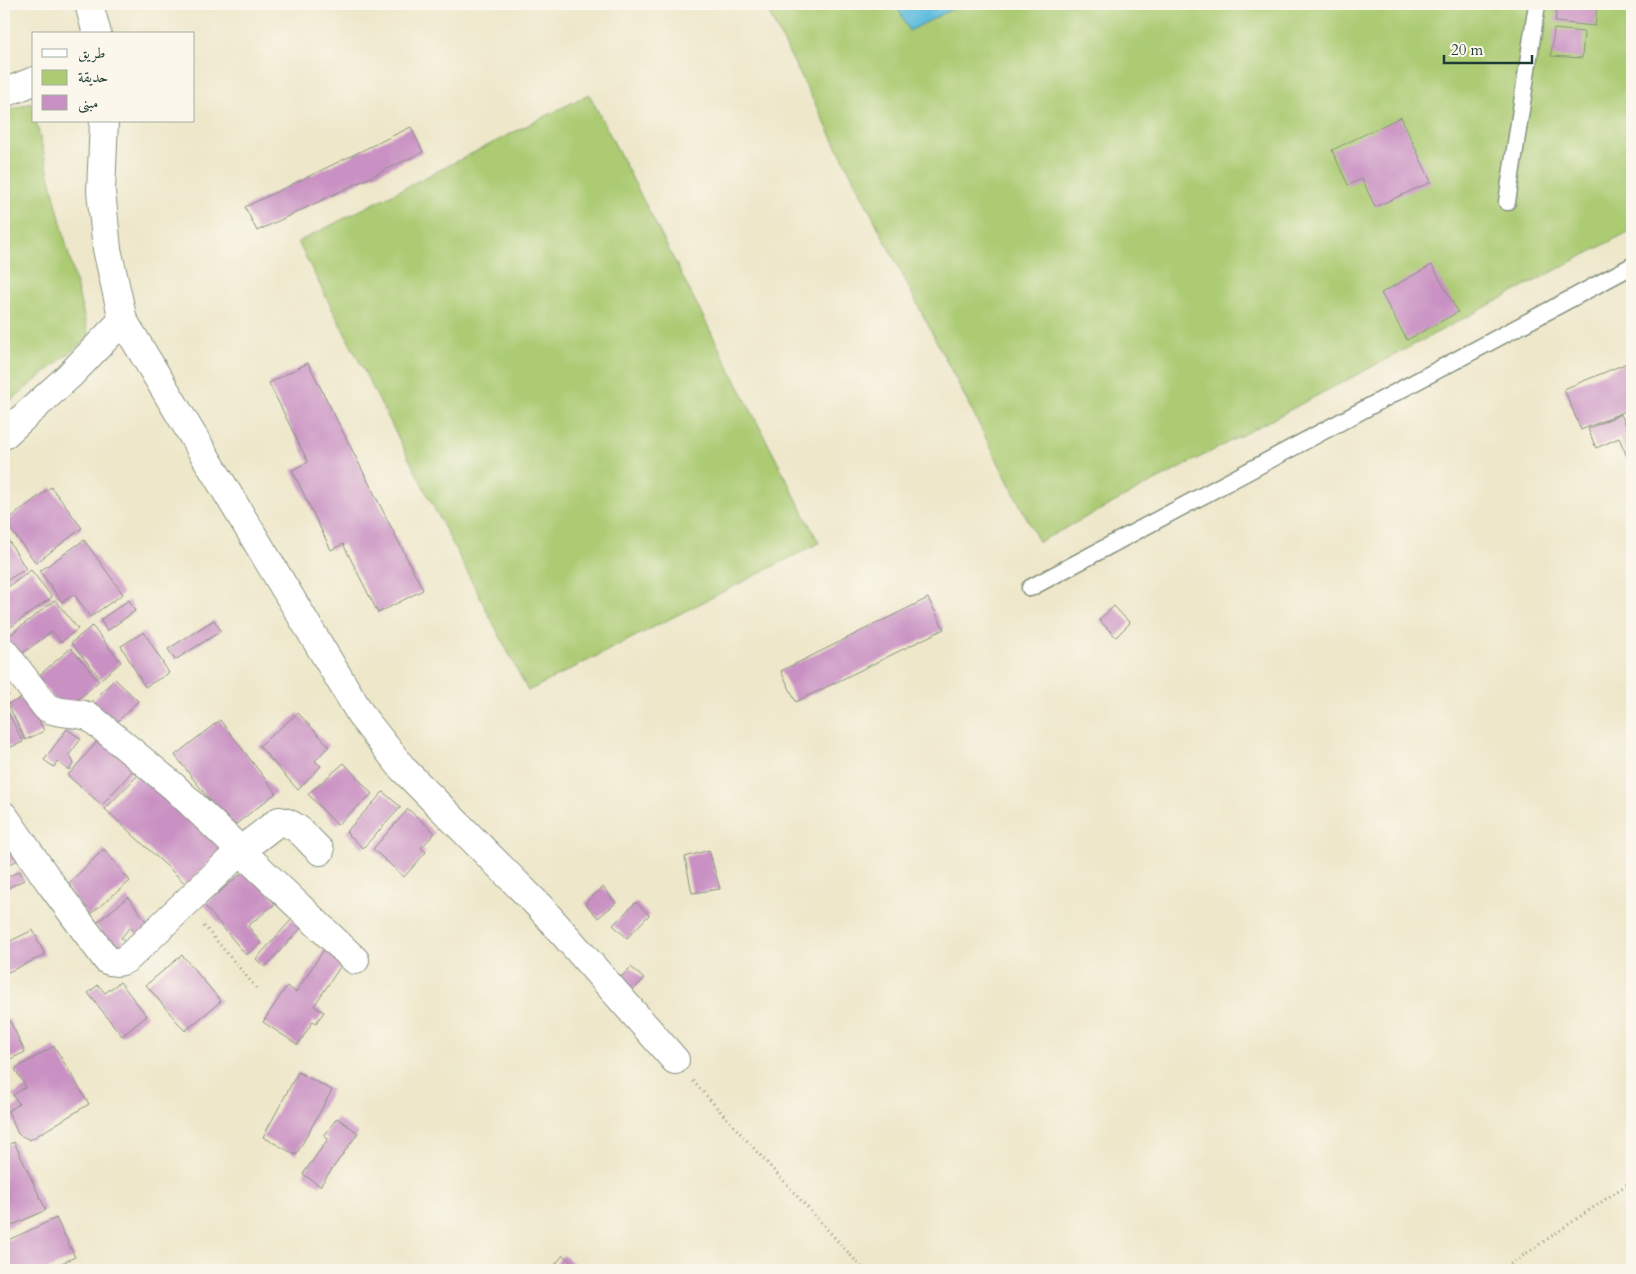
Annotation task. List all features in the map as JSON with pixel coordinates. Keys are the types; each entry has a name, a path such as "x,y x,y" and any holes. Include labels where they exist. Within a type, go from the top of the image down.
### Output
{"street":[{"path":"89,4 96,32"},
{"path":"4,93 32,81"},
{"path":"104,122 101,191 107,249 123,320 363,718 403,769 540,907 674,1060"},
{"path":"4,435 69,376 123,320"},
{"path":"4,652 46,707 52,711 81,714 90,717 173,786 356,960"},
{"path":"4,816 107,960 113,963 125,961 240,851 279,821 288,822 295,827 320,851"}],"lane":[{"path":"1507,202 1538,4"},
{"path":"1030,588 1632,266"}],"path":[{"path":"185,904 258,990"},
{"path":"674,1060 864,1270"},
{"path":"1502,1270 1632,1182"}],"green space":[{"path":"764,4 1632,4 1632,230 1039,542"},
{"path":"589,94 819,543 528,691 298,242"},
{"path":"31,103 32,122 36,122 89,337 4,406 4,112"}],"water":[{"path":"896,4 962,4 909,31"}],"building":[{"path":"1557,4 1597,4 1595,26 1555,22"},
{"path":"1554,29 1584,32 1582,58 1551,56"},
{"path":"1401,117 1431,182 1375,207 1362,179 1348,185 1332,150"},
{"path":"411,127 423,152 257,231 245,207"},
{"path":"1432,265 1458,312 1407,340 1381,293"},
{"path":"1632,361 1632,420 1628,410 1581,430 1564,389"},
{"path":"308,363 423,590 378,613 343,544 331,550 292,470 308,462 269,383"},
{"path":"1621,414 1632,440 1632,468 1619,438 1596,448 1588,429"},
{"path":"51,487 82,528 36,563 5,522"},
{"path":"4,533 26,569 4,582"},
{"path":"84,540 123,594 90,617 74,594 62,602 40,571"},
{"path":"31,570 52,597 4,632 4,590"},
{"path":"928,598 944,629 796,702 781,671"},
{"path":"55,600 78,629 61,642 52,631 19,656 6,638"},
{"path":"129,600 135,611 107,631 100,620"},
{"path":"1114,606 1130,623 1116,637 1099,620"},
{"path":"214,620 221,631 175,660 168,649"},
{"path":"92,626 121,662 101,679 71,643"},
{"path":"144,632 169,673 145,687 121,646"},
{"path":"71,648 99,681 65,711 36,678"},
{"path":"115,679 138,701 114,725 91,703"},
{"path":"4,686 9,696 4,699"},
{"path":"27,696 44,731 25,740 8,704"},
{"path":"7,710 23,742 11,747 4,745 4,711"},
{"path":"298,713 329,746 315,761 321,766 298,790 259,746"},
{"path":"220,720 276,793 231,828 175,755"},
{"path":"67,729 81,739 69,755 74,763 69,770 57,762 54,767 44,760"},
{"path":"101,737 136,767 102,805 67,775"},
{"path":"344,763 372,794 337,825 308,794"},
{"path":"142,771 224,847 187,885 105,809"},
{"path":"383,792 401,807 363,848 346,832"},
{"path":"408,809 435,833 421,848 426,852 404,877 373,849"},
{"path":"11,845 18,860 4,867 4,849"},
{"path":"104,849 130,881 88,916 66,886"},
{"path":"709,850 720,889 692,893 685,857"},
{"path":"248,868 277,902 248,926 261,943 246,955 204,905"},
{"path":"4,871 7,877 20,871 24,880 4,890"},
{"path":"603,887 616,903 598,918 585,903"},
{"path":"128,897 152,929 143,942 130,927 121,938 131,949 120,959 95,924"},
{"path":"636,902 649,915 627,938 613,925"},
{"path":"292,919 302,927 265,967 256,959"},
{"path":"33,930 45,955 4,974 4,944"},
{"path":"325,948 344,961 314,1006 324,1012 316,1023 313,1021 298,1045 263,1022 287,986 296,992"},
{"path":"182,955 221,1001 185,1031 146,985"},
{"path":"631,967 644,979 628,995 615,983"},
{"path":"120,982 147,1016 122,1036 88,993 98,985 105,993"},
{"path":"9,1019 25,1052 4,1062 4,1022"},
{"path":"54,1046 89,1104 30,1140 18,1134 8,1111 19,1104 13,1095 26,1087 15,1069"},
{"path":"298,1072 332,1090 296,1155 263,1137"},
{"path":"337,1118 358,1133 320,1186 303,1174 328,1139 324,1136"},
{"path":"14,1142 46,1210 4,1229 4,1147"},
{"path":"56,1218 75,1257 46,1270 10,1270 4,1257 4,1242"},
{"path":"563,1255 577,1266 573,1270 551,1270"}]}
